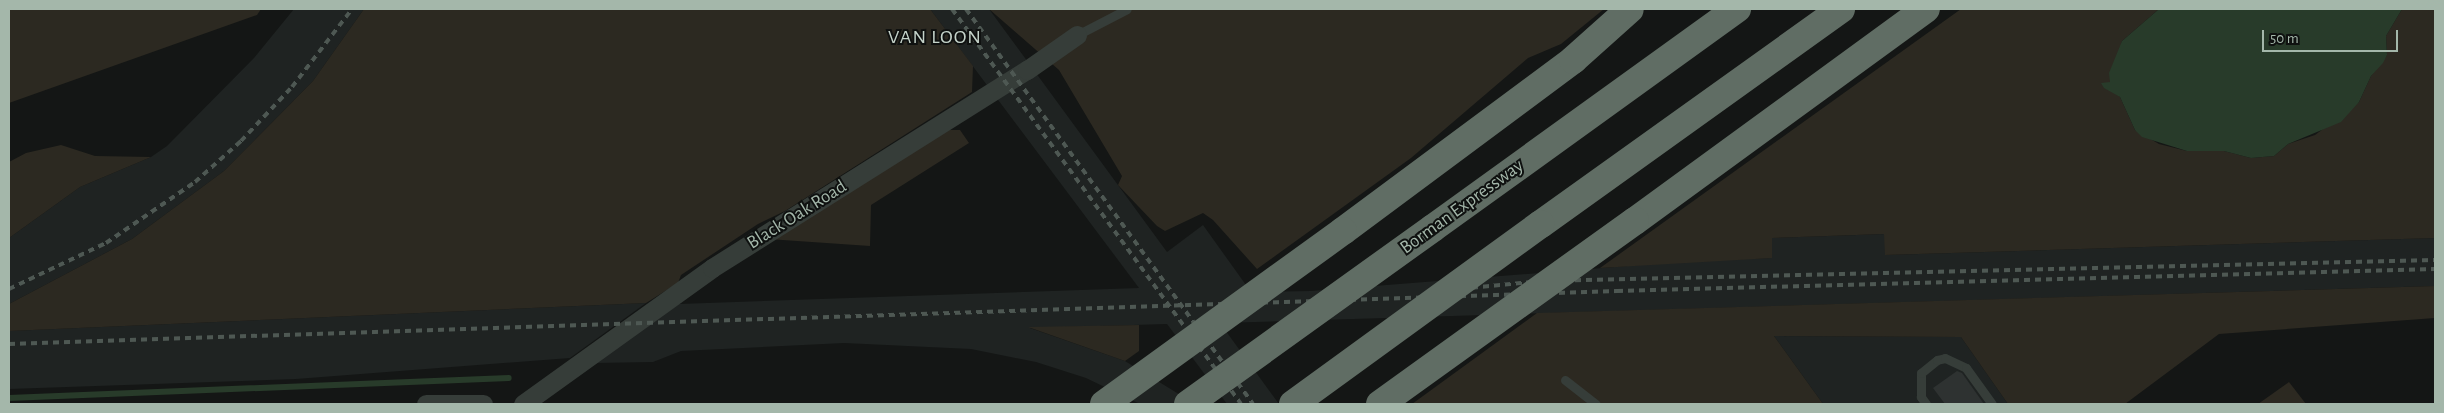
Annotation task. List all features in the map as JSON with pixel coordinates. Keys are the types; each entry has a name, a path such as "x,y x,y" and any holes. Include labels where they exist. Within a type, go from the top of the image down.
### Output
{"highway":[{"path":"1572,60 1630,9"},
{"path":"1104,404 1343,231 1572,60 1646,9"},
{"name":"Borman Expressway","path":"1188,404 1737,9"},
{"path":"1293,404 1841,9"},
{"path":"1380,404 1926,9"}],"street":[{"name":"Black Oak Road","path":"523,404 712,268 998,88 1076,35"},
{"path":"426,404 483,404"}],"lane":[{"path":"1076,35 1127,9"},
{"path":"1926,404 1921,398 1921,373 1936,360 1945,358 1966,368 1992,404"},
{"path":"1565,380 1596,404"}],"shaded area":[{"path":"9,9 261,9 257,15 9,103"},
{"path":"294,9 364,9 313,81 224,171 132,239 9,304 9,238 80,187 151,157 167,146 254,58"},
{"path":"364,9 930,9 973,66 972,92 785,211 758,224 681,275 678,283 646,303 9,331 9,304 132,239 224,171 313,81"},
{"path":"930,9 989,9 1167,252 1203,225 1251,292 1311,291 1690,261 1771,258 1771,238 1885,234 1886,255 2435,238 2435,286 1220,323 1279,404 1227,404 1167,324 1030,328 1125,361 1195,404 1140,404 1086,378 1036,362 971,349 844,343 681,351 653,362 594,363 679,304 1139,288"},
{"path":"989,9 1604,9 1561,44 1528,58 1411,158 1257,269 1213,220 1203,213 1165,231 1157,226 1118,185 1122,176 1059,70"},
{"path":"1961,9 2159,9 2122,41 2113,91 2120,97 2135,130 2159,144 2187,151 2224,151 2251,158 2274,156 2288,144 2315,135 2359,102 2371,76 2387,55 2386,36 2402,9 2435,9 2435,238 1885,255 1884,234 1772,238 1772,258 1600,268"},
{"path":"2159,9 2402,9 2386,36 2387,55 2383,63 2371,76 2359,102 2341,122 2288,144 2274,156 2251,158 2224,151 2187,151 2142,137 2135,130 2120,97 2104,88 2101,83 2110,82 2109,73 2122,41"},
{"path":"949,130 960,130 969,143 871,205 870,246 768,239"},
{"path":"61,145 95,156 151,157 80,187 9,238 9,162 26,153"},
{"path":"2435,286 2435,318 2219,334 2125,404 2008,404 1961,337 1774,336 1823,404 1412,404 1537,313"},
{"path":"646,303 570,358 296,379 9,389 9,331"},
{"path":"1139,325 1139,351 1125,361 1028,327"},
{"path":"1774,336 1961,337 2008,404 1823,404"},
{"path":"2289,382 2306,404 2258,404"}],"building":[{"path":"1957,371 1962,373 1984,404 1945,404 1933,388"}],"waterway":[{"path":"9,398 509,378"}],"railway":[{"path":"9,289 106,243 195,182 241,141 292,87 352,9"},
{"path":"952,9 1241,404"},
{"path":"966,9 1253,404"},
{"path":"1428,292 1542,281 2435,260"},
{"path":"9,344 1617,291 2435,269"}],"district":[{"name":"VAN LOON","path":"935,37"}]}
